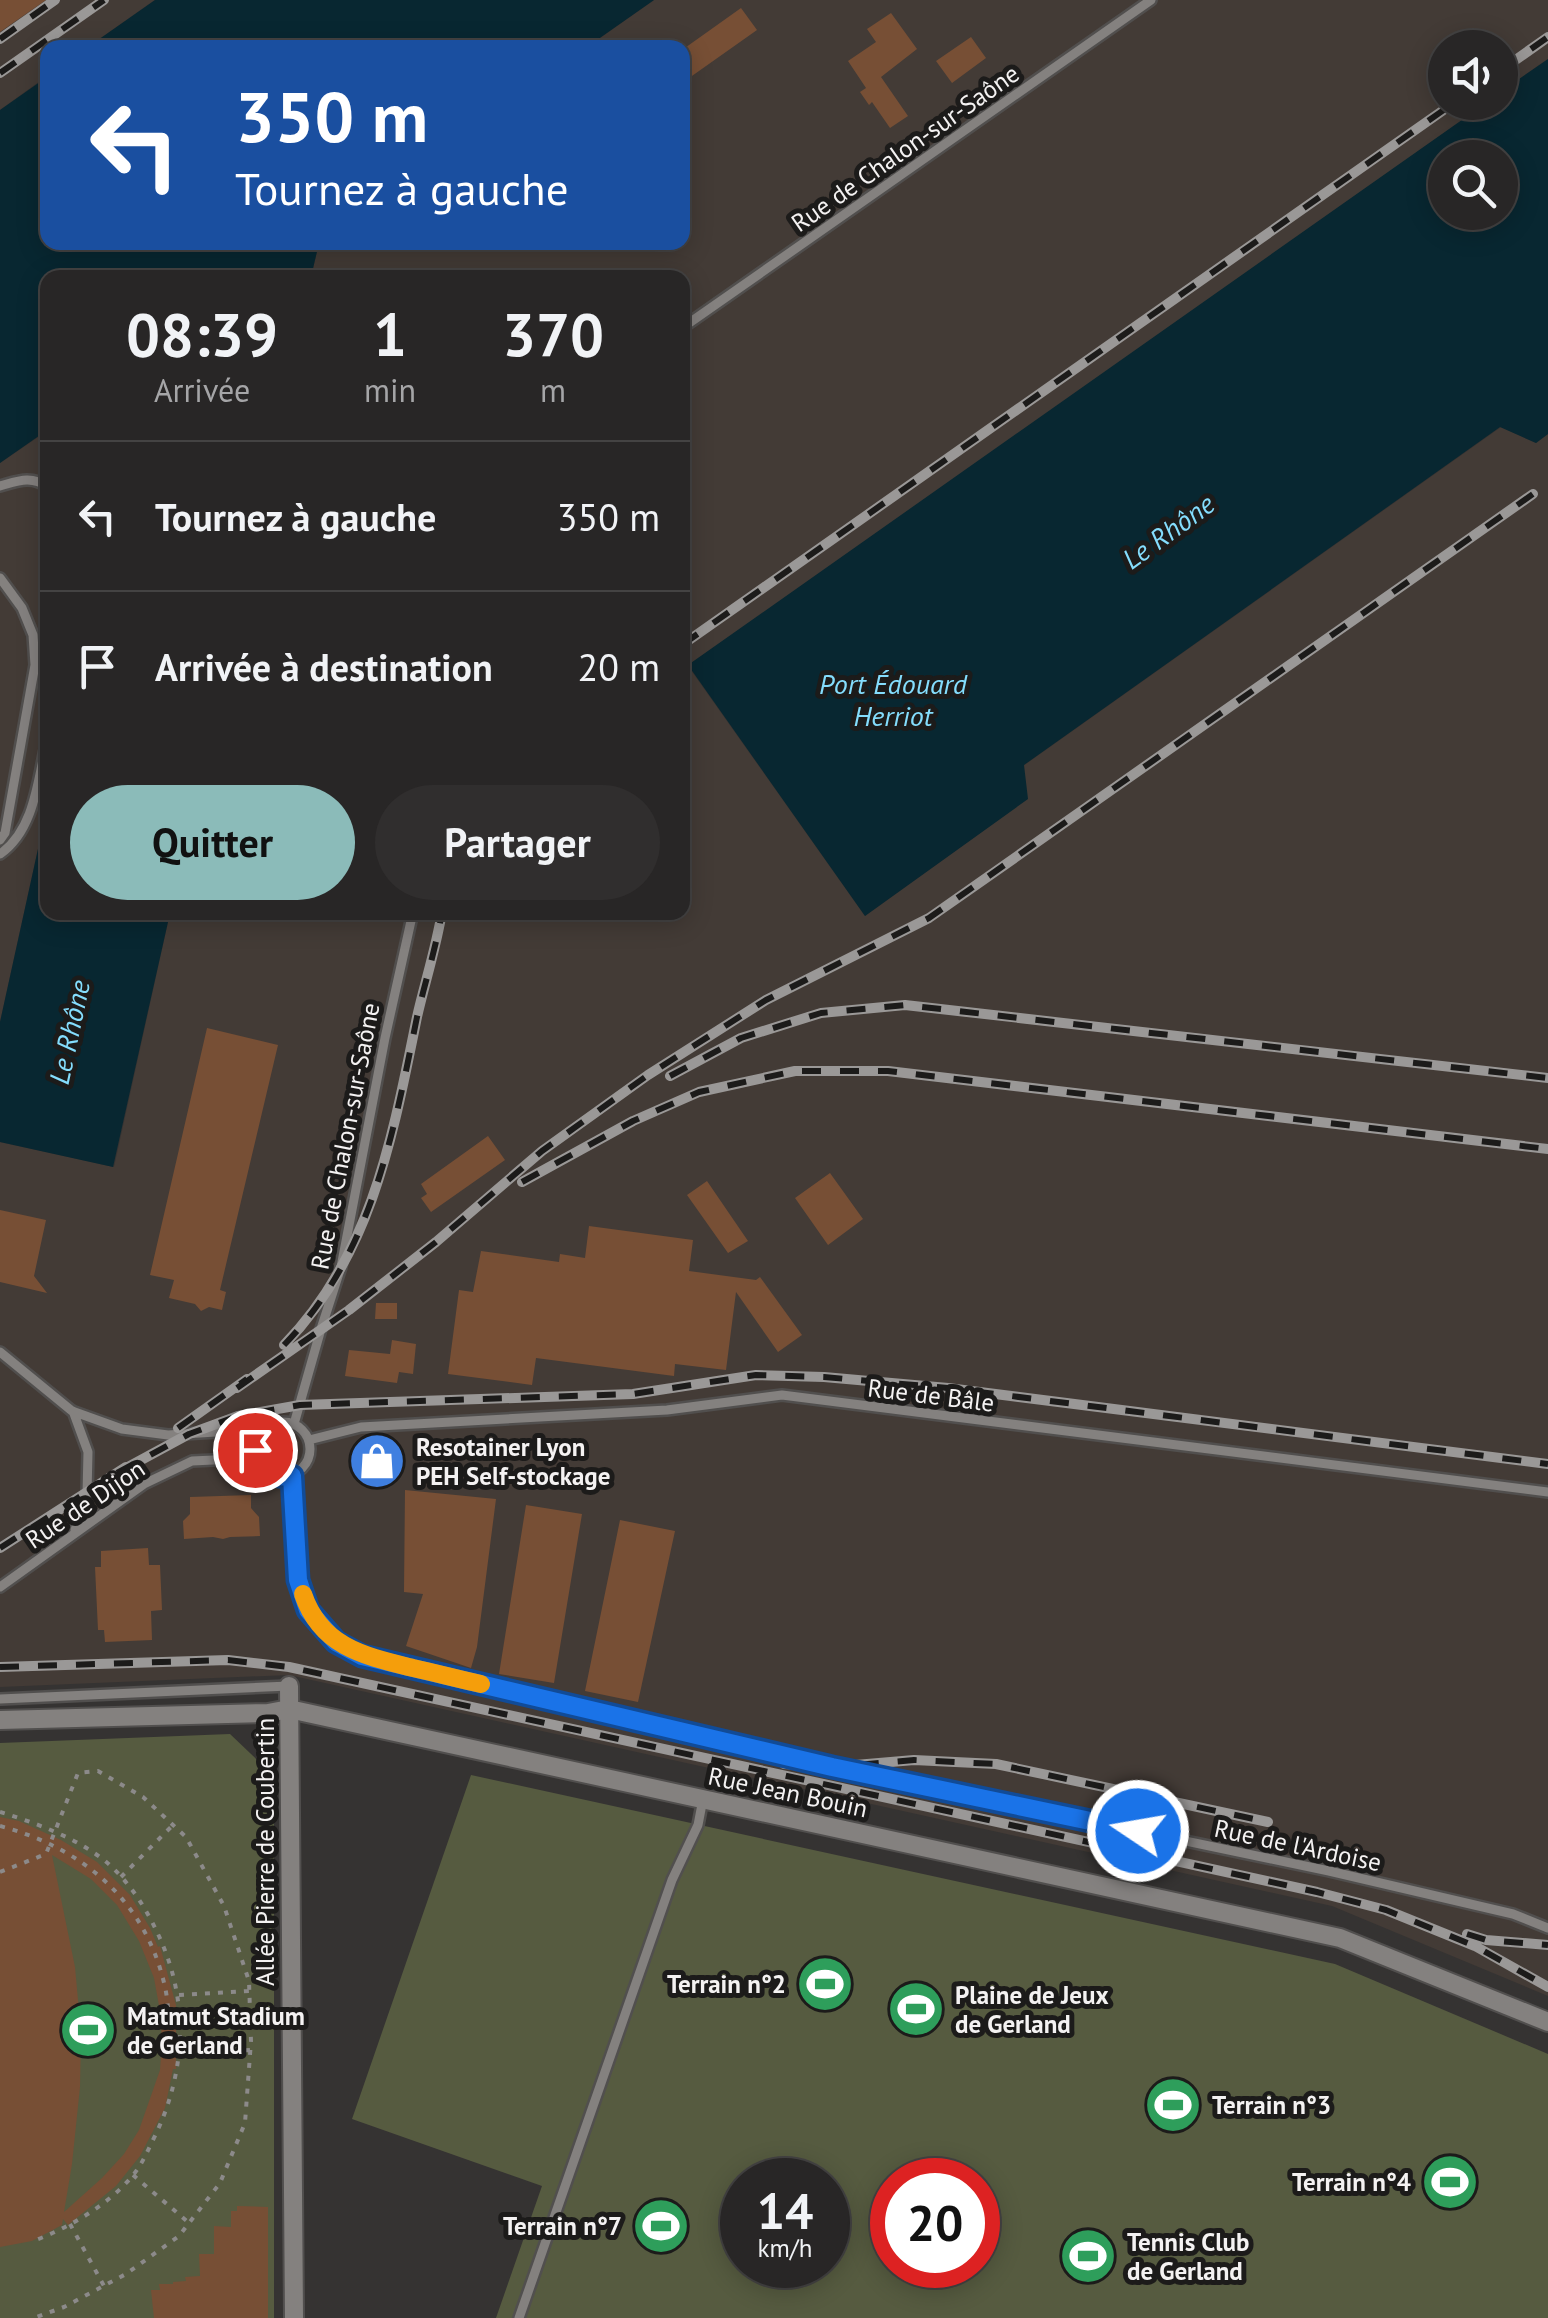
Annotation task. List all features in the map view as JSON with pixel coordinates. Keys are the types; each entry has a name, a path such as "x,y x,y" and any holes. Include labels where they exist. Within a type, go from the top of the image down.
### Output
{"street":[{"name":"Allée Pierre de Coubertin","path":"288,1686 294,2318"},
{"name":"Rue Jean Bouin","path":"0,1720 268,1713 289,1709 1340,1938 1548,2022"}],"lane":[{"name":"Rue de Chalon-sur-Saône","path":"690,322 1152,0"},
{"path":"0,486 24,478 40,482"},
{"path":"0,578 22,608 32,635 36,666 5,832 0,840"},
{"path":"0,854 17,841 28,820 40,770"},
{"name":"Rue de Chalon-sur-Saône","path":"294,1424 342,1267 410,920"},
{"path":"0,1352 72,1411 122,1429 168,1435 264,1429 279,1422 294,1424 309,1440 306,1465 292,1476 267,1472 257,1458 256,1442 264,1429"},
{"name":"Rue de Bâle","path":"309,1440 361,1427 667,1410 782,1396 1548,1492"},
{"path":"72,1411 88,1452 87,1494 74,1533"},
{"name":"Rue de Dijon","path":"0,1587 144,1484 192,1461 257,1458"},
{"name":"Rue de l'Ardoise","path":"292,1476 298,1580 308,1610 336,1642 362,1656 832,1767 1329,1871 1513,1914 1548,1928"},
{"path":"0,1699 288,1686"},
{"path":"519,2318 672,1880 698,1825 703,1799"}],"path":[{"path":"0,1872 46,1854 78,1773 98,1771 142,1798 186,1836 224,1906 249,1992 245,2123 220,2183 179,2236 126,2274 64,2308 34,2318"},
{"path":"0,1812 55,1832 104,1861 121,1877 145,1908 164,1945 179,1996 182,2036 172,2095 144,2159 118,2190 70,2224 33,2242"},
{"path":"121,1877 173,1825"},
{"path":"0,1826 75,1856 108,1883 136,1916 153,1950 165,1988 170,2026"},
{"path":"153,1950 164,1945"},
{"path":"179,1996 249,1992"},
{"path":"180,2053 250,2050"},
{"path":"133,2175 189,2223"},
{"path":"70,2224 104,2286"}],"shaded area":[{"path":"0,0 155,0 98,40 40,40 40,81 0,110"},
{"name":"Port Édouard Herriot","path":"654,0 1548,0 1548,59 1518,80 1518,30 1428,30 1428,120 1463,120 1434,140 1428,140 1428,145 690,665 690,270 313,270 317,250 690,250 690,40 597,40"},
{"name":"Port Édouard Herriot","path":"1501,427 1536,443 1548,434 1548,1996 1332,1906 289,1675 0,1687 0,1142 114,1167 168,920 690,920 690,669 865,916 1027,799 1023,766"},
{"path":"40,436 40,840 0,1022 0,463"}],"green space":[{"path":"230,1734 274,1776 274,2318 0,2318 0,1743"},
{"name":"Plaine de Jeux de Gerland","path":"471,1775 1335,1964 1548,2054 1548,2318 496,2318 542,2186 352,2119"}],"water":[{"path":"155,0 654,0 597,40 98,40"},
{"name":"Port Édouard Herriot","path":"1548,59 1548,434 1536,443 1500,427 1024,765 1028,799 865,916 690,664 1428,144 1428,230 1518,230 1518,140 1433,140 1462,120 1518,120 1518,80"},
{"path":"40,82 40,250 317,250 313,270 40,270 40,435 0,463 0,110"},
{"name":"Le Rhône","path":"40,840 40,920 168,920 113,1167 0,1142 0,1022"}],"building":[{"path":"0,0 46,0 0,32"},
{"path":"741,8 757,30 690,77 690,44"},
{"path":"891,13 917,49 881,77 908,116 890,128 860,92 866,88 848,61 876,42 867,29"},
{"path":"971,37 986,58 952,83 936,61"},
{"path":"207,1028 278,1045 220,1290 226,1292 222,1310 209,1307 201,1311 195,1304 169,1298 174,1280 150,1275"},
{"path":"488,1136 505,1160 431,1212 421,1198 427,1194 421,1184"},
{"path":"830,1173 863,1219 828,1245 795,1198"},
{"path":"707,1181 748,1241 728,1253 687,1195"},
{"path":"0,1210 46,1220 34,1276 47,1293 0,1282"},
{"path":"589,1226 693,1240 689,1271 756,1280 760,1277 802,1335 778,1352 736,1292 726,1370 675,1364 674,1376 536,1358 532,1385 448,1374 459,1290 473,1292 481,1251 559,1262 560,1254 585,1258"},
{"path":"376,1303 397,1303 397,1319 375,1319"},
{"path":"392,1340 416,1344 413,1374 399,1372 397,1383 345,1376 349,1350 390,1354"},
{"path":"405,1490 496,1499 471,1668 406,1646 423,1594 404,1592"},
{"path":"251,1495 251,1508 259,1517 260,1536 184,1539 183,1521 190,1514 190,1497"},
{"path":"526,1505 582,1514 554,1683 499,1674"},
{"path":"620,1520 675,1531 638,1702 585,1691"},
{"path":"148,1548 149,1565 160,1565 162,1610 151,1611 152,1640 105,1642 104,1630 98,1630 95,1567 101,1567 101,1551"},
{"name":"Matmut Stadium de Gerland","path":"0,1817 61,1840 97,1862 130,1895 160,1946 176,2005 176,2069 165,2108 140,2156 116,2186 68,2225 63,2219 62,2225 32,2241 0,2247","holes":["52,1855 91,1879 117,1905 139,1941 154,1978 162,2041 160,2070 139,2130 124,2154 64,2212 80,2087 81,2033 75,1967"]},
{"path":"237,2206 268,2207 268,2318 154,2318 151,2290 160,2290 159,2284 200,2276 199,2254 214,2254 214,2226 231,2227 231,2211 237,2211"}],"railway":[{"path":"0,39 55,0"},
{"path":"47,40 104,0"},
{"path":"1518,58 1548,37"},
{"path":"0,73 40,45"},
{"path":"690,639 1429,120"},
{"path":"237,1388 349,1310 542,1151 648,1075 766,1000 929,918 1533,494"},
{"path":"284,1345 339,1272 374,1192 388,1149 440,920"},
{"path":"670,1076 741,1038 821,1013 905,1005 1548,1078"},
{"path":"522,1182 633,1121 699,1092 795,1071 888,1071 1548,1149"},
{"path":"117,1473 189,1434 238,1416 300,1405 633,1394 756,1375 948,1388 1548,1464"},
{"path":"178,1428 247,1379"},
{"path":"0,1548 126,1467"},
{"path":"0,1667 228,1660 289,1667 1317,1892 1386,1910 1475,1946 1548,1987"},
{"path":"784,1764 832,1767 914,1760 996,1764 1268,1822"},
{"path":"1467,1934 1486,1940 1548,1945"}],"slow traffic":[{"path":"303,1594 308,1610 336,1642 362,1656 481,1684"}],"place":[{"name":"Resotainer Lyon PEH Self-stockage","path":"377,1461"},
{"name":"Terrain n°2","path":"825,1984"},
{"name":"Plaine de Jeux de Gerland","path":"916,2009"},
{"name":"Matmut Stadium de Gerland","path":"88,2030"},
{"name":"Terrain n°3","path":"1173,2105"},
{"name":"Terrain n°4","path":"1450,2182"},
{"name":"Terrain n°7","path":"661,2226"},
{"name":"Tennis Club de Gerland","path":"1088,2256"}],"route":[{"path":"255,1450 267,1472 292,1476 298,1580 308,1610 336,1642 362,1656 832,1767 1138,1831"}]}
